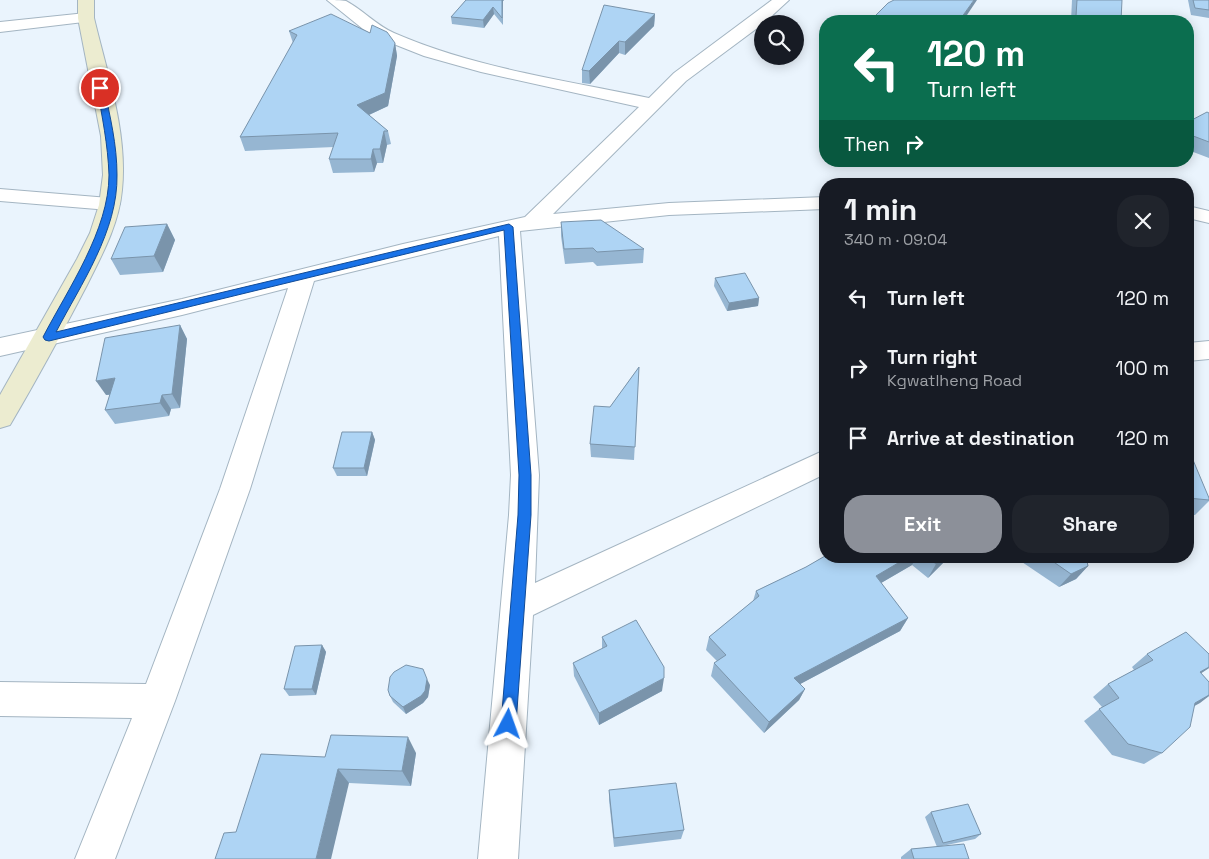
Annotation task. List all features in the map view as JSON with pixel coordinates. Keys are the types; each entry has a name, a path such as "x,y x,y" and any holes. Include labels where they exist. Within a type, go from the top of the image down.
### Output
{"street":[{"path":"335,0 369,26 386,36 430,52 481,67 653,104"},
{"path":"498,859 525,475 520,224 653,104 680,77 758,20 781,0"},
{"path":"0,27 86,9 111,144 113,176 102,233 49,337 0,418"},
{"path":"0,196 109,204"},
{"path":"0,347 304,278 520,224 670,208 819,203"},
{"path":"1194,213 1209,217"},
{"path":"95,859 157,701 235,489 304,278"},
{"path":"1194,351 1209,350"},
{"path":"517,607 819,465"},
{"path":"0,700 157,701"}],"building":[{"path":"466,0 502,0 502,18 493,7 483,20 451,17"},
{"path":"894,0 974,0 963,15 876,15 888,3"},
{"path":"1077,0 1122,0 1121,15 1076,15"},
{"path":"1193,0 1209,0 1209,10 1195,8"},
{"path":"604,5 655,14 625,42 619,41 589,71 582,70"},
{"path":"331,14 370,33 372,25 387,32 395,43 385,93 357,105 388,131 384,131 380,149 373,149 371,159 329,159 338,133 240,137 297,35 289,31"},
{"path":"1207,112 1209,113 1209,142 1194,136 1194,119"},
{"path":"601,220 644,249 597,252 593,248 564,249 561,222"},
{"path":"167,224 154,256 111,259 125,227"},
{"path":"745,273 759,298 729,303 715,278"},
{"path":"180,325 172,394 162,395 160,403 105,410 115,378 96,381 105,338"},
{"path":"639,367 635,447 590,444 594,406 610,407"},
{"path":"342,432 372,432 364,468 333,468"},
{"path":"1194,462 1209,498 1209,500 1194,499"},
{"path":"819,559 819,563 898,563 876,576 908,618 794,678 805,689 769,722 714,663 726,655 709,637 759,596 756,591"},
{"path":"1055,563 1087,563 1088,566 1071,574"},
{"path":"636,620 664,667 664,678 599,713 573,663 607,646 602,637"},
{"path":"1186,632 1209,654 1209,667 1200,672 1209,682 1209,695 1195,703 1190,727 1162,753 1128,744 1099,709 1119,698 1108,684 1153,660 1147,654"},
{"path":"322,645 312,689 284,689 295,646"},
{"path":"406,665 423,669 427,679 425,691 421,696 403,707 390,696 388,690 390,677 394,672"},
{"path":"331,735 408,737 402,771 338,769 316,859 215,859 224,833 236,832 261,754 325,757"},
{"path":"676,783 684,830 614,838 609,790"},
{"path":"968,804 981,834 943,843 931,812"},
{"path":"964,844 969,859 914,859 911,849"}],"route":[{"path":"100,88 111,144 113,176 109,204 102,233 49,337 304,278 403,251 509,227 524,435 525,475 524,515 508,724"}]}
